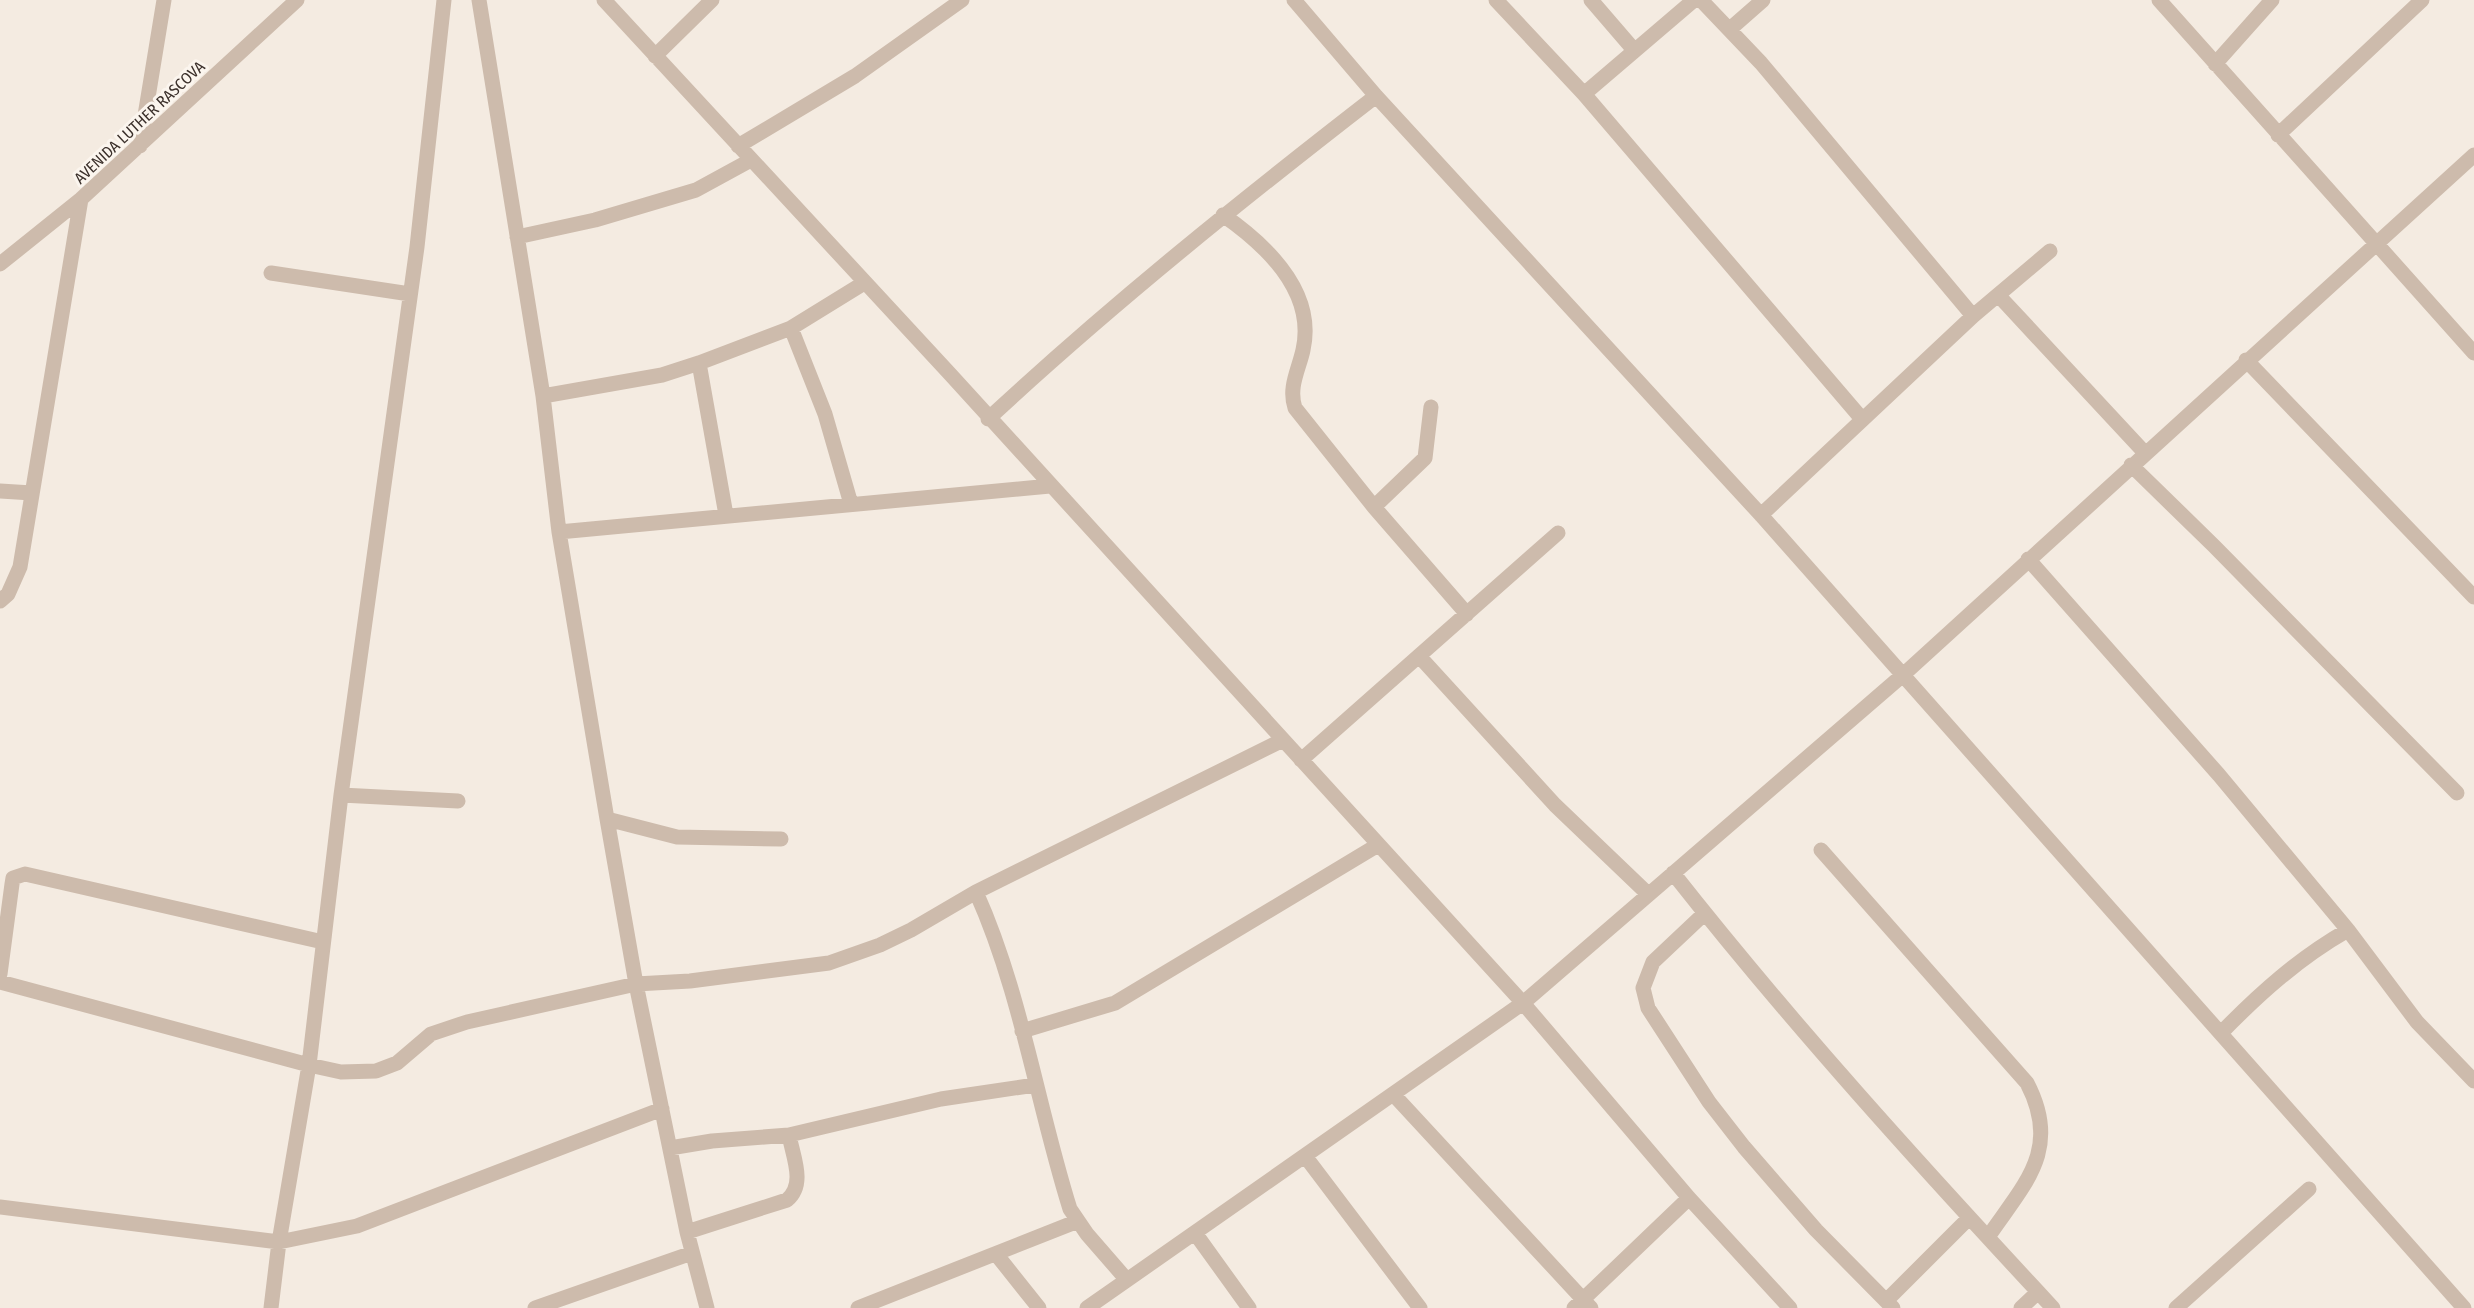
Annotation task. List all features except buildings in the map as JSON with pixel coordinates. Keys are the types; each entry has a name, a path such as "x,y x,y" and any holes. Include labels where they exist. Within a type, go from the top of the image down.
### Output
{"street":[{"path":"140,146 164,0"},
{"name":"AVENIDA LUTHER RASCOVA","path":"0,264 81,199 297,0"},
{"path":"271,1308 279,1242 309,1065 341,795 410,294 444,0"},
{"path":"479,0 543,396 559,531 607,819 636,984 687,1232 707,1308"},
{"path":"604,0 1523,1003 1689,1197 1790,1308"},
{"path":"655,56 712,0"},
{"path":"738,146 855,76 962,0"},
{"path":"1294,0 1376,96 1904,674 2464,1308"},
{"path":"1496,0 1584,94 1862,418"},
{"path":"1591,0 1634,50"},
{"path":"1584,94 1694,0"},
{"path":"1701,0 1730,29 1973,316"},
{"path":"1730,29 1763,0"},
{"path":"2159,0 2374,244 2474,353"},
{"path":"2215,63 2272,0"},
{"path":"2278,135 2422,0"},
{"path":"988,418 1057,355 1223,215 1376,96"},
{"path":"1087,1308 1523,1003 1904,674 2474,154"},
{"path":"517,237 595,220 686,193 751,160"},
{"path":"0,601 8,594 20,567 81,199"},
{"path":"1223,215 1267,251 1301,302 1306,333 1292,398 1295,408 1374,507 1467,614"},
{"path":"1761,515 1973,316 2050,251"},
{"path":"271,273 410,294"},
{"path":"543,396 662,375 699,363 790,328 864,283"},
{"path":"1999,296 2145,453"},
{"path":"790,328 825,414 851,504"},
{"path":"2246,360 2474,597"},
{"path":"699,363 726,515"},
{"path":"1374,507 1425,458 1431,407"},
{"path":"2131,465 2222,554 2457,793"},
{"path":"559,531 1050,486"},
{"path":"0,491 32,493"},
{"path":"1301,760 1558,533"},
{"path":"2028,559 2219,775 2348,930 2417,1022 2474,1081"},
{"path":"1419,656 1555,805 1648,894"},
{"path":"0,982 309,1065 341,1072 376,1071 398,1063 431,1034 467,1022 636,984 690,981 829,963 901,935 975,892 1283,740"},
{"path":"341,795 458,801"},
{"path":"607,819 677,837 781,839"},
{"path":"1022,1031 1115,1003 1378,844"},
{"path":"1821,850 2027,1083 2031,1091 2041,1131 2039,1157 1988,1237"},
{"path":"1673,873 1969,1218 2053,1308"},
{"path":"0,974 13,878 25,874 323,942"},
{"path":"975,892 992,926 1070,1209 1127,1280"},
{"path":"1705,913 1653,962 1643,988 1648,1008 1703,1093 1744,1147 1816,1230 1890,1304 1969,1218"},
{"path":"2221,1033 2278,977 2315,949 2348,930"},
{"path":"670,1148 712,1141 789,1135 941,1098 1035,1084"},
{"path":"1393,1094 1583,1305 1689,1197"},
{"path":"0,1207 279,1242 357,1226 662,1109"},
{"path":"687,1232 787,1200 795,1193 798,1180 789,1135"},
{"path":"1305,1156 1420,1308"},
{"path":"2176,1308 2310,1189"},
{"path":"858,1308 1078,1221"},
{"path":"1195,1233 1250,1308"},
{"path":"535,1308 692,1253"},
{"path":"996,1254 1038,1308"},
{"path":"2021,1308 2038,1292"}]}
